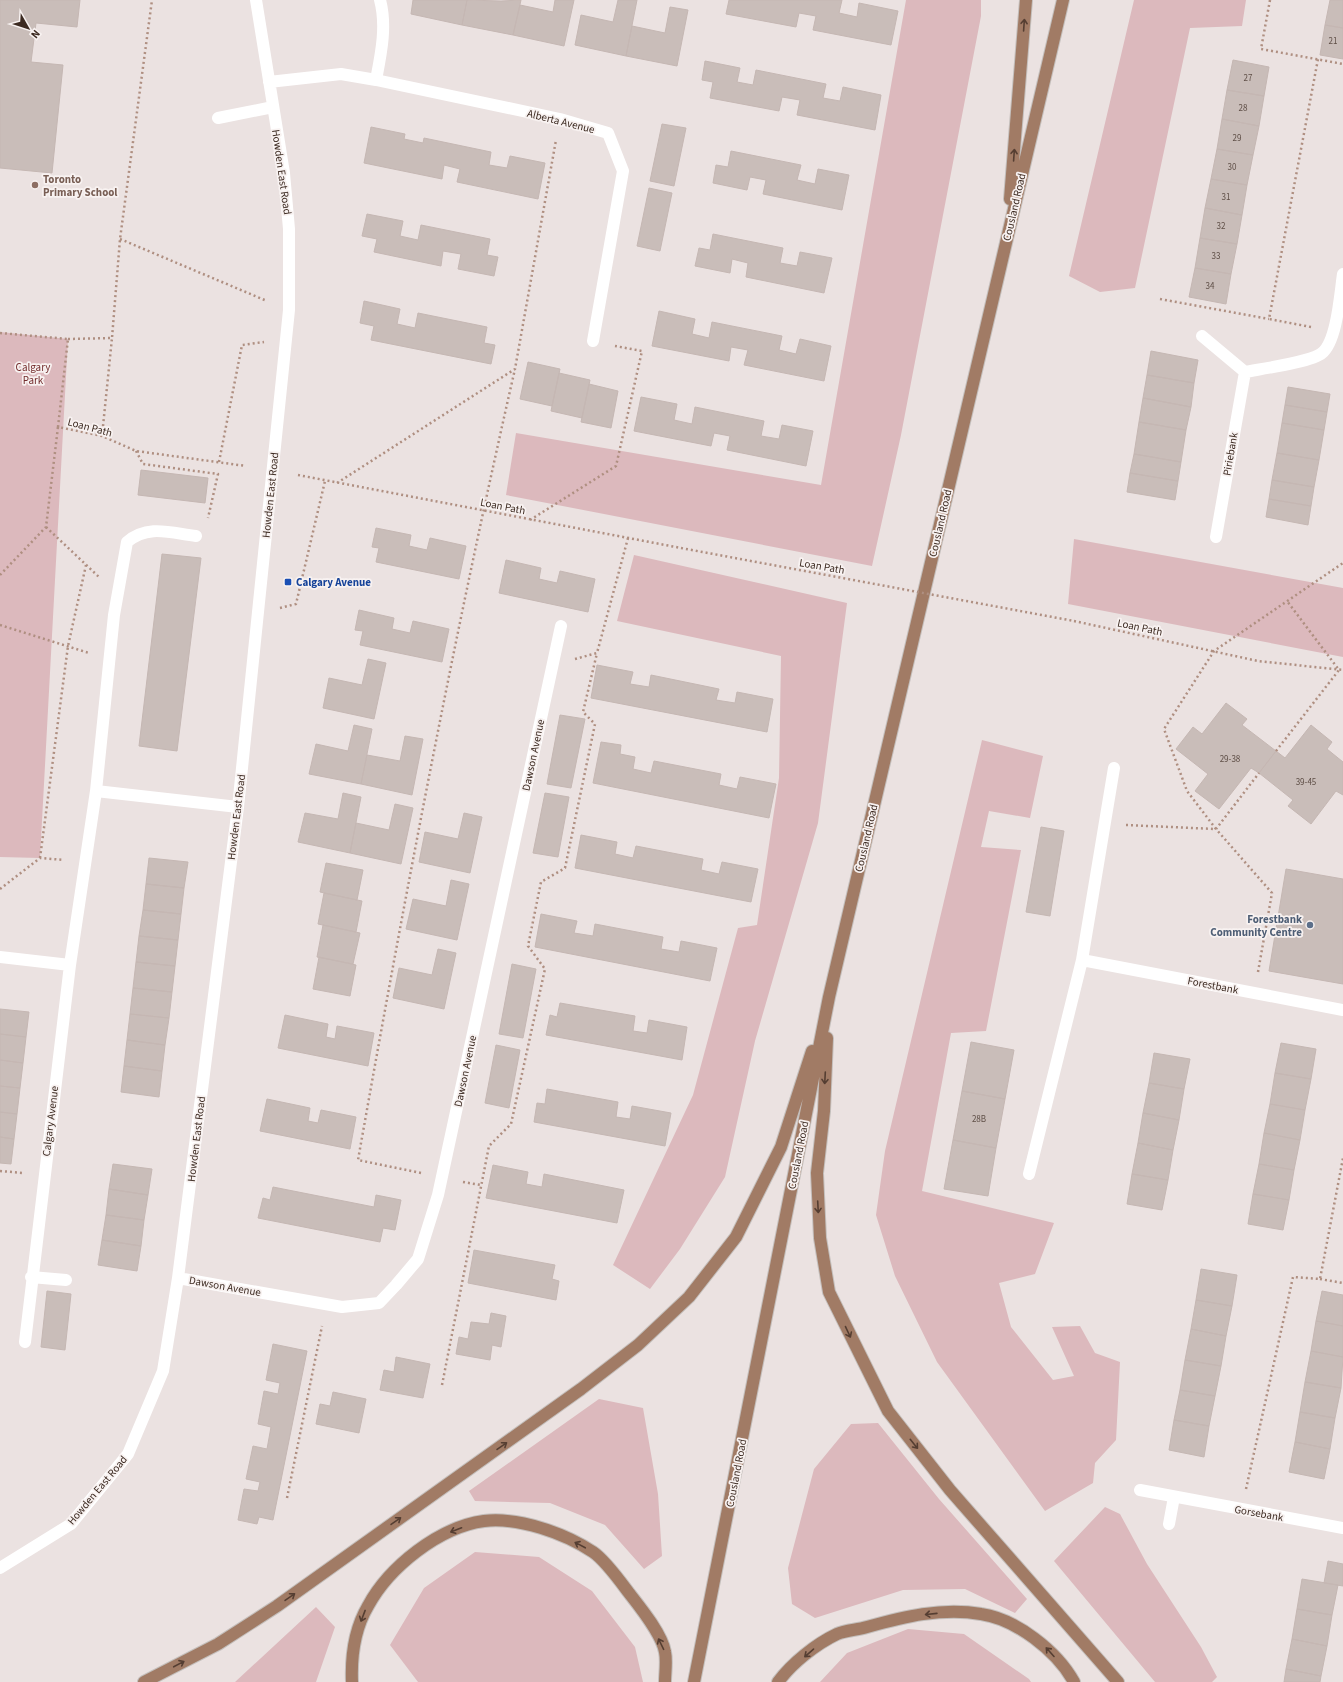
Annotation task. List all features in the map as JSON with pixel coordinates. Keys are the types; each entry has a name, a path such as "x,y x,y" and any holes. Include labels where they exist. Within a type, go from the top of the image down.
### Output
{"main road":[{"path":"1007,236 1026,0"},
{"name":"Cousland Road","path":"694,1682 829,997 1007,236 1064,0"},
{"path":"144,1682 218,1644 277,1606 581,1389 638,1346 689,1297 736,1237 781,1147 829,997"},
{"path":"829,997 824,1111 816,1173 820,1238 829,1292 888,1411 950,1490 1118,1682"},
{"path":"352,1682 351,1672 356,1635 368,1606 392,1573 421,1548 454,1530 484,1521 512,1522 554,1531 594,1552 621,1582 650,1620 665,1652 665,1682"},
{"path":"778,1682 784,1674 814,1648 838,1634 896,1619 952,1612 982,1614 1017,1627 1047,1648 1074,1682"}],"street":[{"name":"Howden East Road","path":"0,1568 71,1524 128,1454 163,1371 178,1278 238,808 289,310 290,229 284,173 256,0"},
{"path":"376,80 382,48 383,12 380,0"},
{"name":"Alberta Avenue","path":"269,82 341,74 376,80 560,120 608,132 623,171 593,341"},
{"path":"218,118 273,107"},
{"path":"1202,336 1245,372 1306,359 1322,354 1333,332 1343,274"},
{"name":"Piriebank","path":"1216,537 1245,372"},
{"name":"Calgary Avenue","path":"25,1342 31,1277 70,965 84,862 96,791 117,595 127,542 136,534 155,530 196,536"},
{"name":"Dawson Avenue","path":"178,1278 342,1306 379,1303 418,1259 442,1178 561,626"},
{"path":"1030,1174 1082,960 1114,768"},
{"path":"96,791 238,808"},
{"path":"0,957 70,965"},
{"name":"Forestbank","path":"1082,960 1343,1010"},
{"path":"31,1277 66,1280"},
{"name":"Gorsebank","path":"1140,1490 1343,1528"},
{"path":"1169,1524 1174,1497"}],"path":[{"path":"102,436 120,239 152,0"},
{"path":"1270,0 1261,49 1343,64"},
{"path":"1270,319 1318,59"},
{"path":"481,1185 358,1160 404,898 482,511 515,369 560,120"},
{"path":"120,239 289,310"},
{"path":"1160,299 1333,332"},
{"path":"0,333 68,339 112,338"},
{"name":"Loan Path","path":"68,339 58,427 102,436 136,451 246,466"},
{"path":"530,520 616,466 642,351 593,341"},
{"path":"220,462 242,345"},
{"path":"338,483 515,369"},
{"path":"0,575 46,527 58,427"},
{"path":"136,451 143,464 218,474 206,524 196,536"},
{"name":"Loan Path","path":"298,475 482,511 1074,621 1258,661 1343,670"},
{"path":"296,604 325,480"},
{"path":"46,527 117,595"},
{"path":"442,1385 489,1146 510,1124 545,969 528,946 541,882 565,868 595,724 583,712 597,653 628,538"},
{"path":"1255,993 1272,893 1216,829 1187,791 1164,730 1214,651 1343,562"},
{"path":"40,858 68,646 86,565"},
{"path":"1276,751 1339,670 1287,601"},
{"path":"0,625 109,659"},
{"path":"552,665 597,653"},
{"path":"1216,829 1259,774"},
{"path":"1105,825 1216,829"},
{"path":"0,889 40,858 84,862"},
{"path":"1320,1279 1343,1158"},
{"path":"1241,1510 1293,1277 1320,1279 1343,1283"},
{"path":"287,1498 326,1304"}],"green space":[{"path":"906,0 981,0 981,16 901,435 872,566 506,495 516,433 821,485"},
{"path":"1134,0 1246,0 1242,26 1190,28 1135,288 1100,292 1069,276"},
{"name":"Calgary Park","path":"0,332 68,339 40,858 0,857"},
{"path":"1074,539 1343,588 1343,657 1068,604"},
{"path":"634,555 847,603 818,823 755,1041 725,1177 680,1249 650,1289 613,1265 693,1095 738,928 757,925 779,778 781,656 617,621"},
{"path":"982,740 1043,756 1030,818 989,811 981,847 1021,850 986,1031 951,1033 922,1191 1054,1223 1035,1274 999,1283 1011,1327 1053,1380 1074,1376 1052,1327 1080,1326 1095,1353 1120,1362 1116,1440 1095,1463 1093,1483 1045,1511 937,1362 895,1276 876,1215 885,1151"},
{"path":"599,1399 643,1408 658,1494 662,1556 644,1569 605,1525 550,1503 475,1501 469,1491"},
{"path":"878,1423 939,1499 1027,1599 1015,1613 965,1589 903,1590 815,1618 792,1604 788,1568 814,1469 851,1424"},
{"path":"1105,1507 1120,1514 1147,1564 1201,1647 1217,1677 1212,1682 1155,1682 1054,1561"},
{"path":"475,1552 539,1557 592,1591 635,1647 643,1682 418,1682 390,1645 424,1588"},
{"path":"316,1607 335,1627 316,1682 235,1682"},
{"path":"908,1629 964,1634 1029,1679 1031,1682 820,1682 847,1653"}],"building":[{"path":"0,0 80,0 77,27 36,23 31,62 63,65 52,173 0,168"},
{"path":"413,0 467,0 462,25 411,14"},
{"path":"467,0 521,0 513,35 462,25"},
{"path":"555,0 574,0 564,46 513,35 520,5 553,12"},
{"path":"618,0 637,0 626,56 575,45 581,15 613,22"},
{"path":"729,0 842,0 839,13 857,17 859,3 898,11 891,45 813,30 816,16 799,13 796,27 726,14"},
{"path":"1330,0 1343,0 1343,28 1325,25"},
{"path":"670,7 688,10 677,66 626,56 632,26 665,33"},
{"path":"1325,25 1343,28 1343,59 1320,55"},
{"path":"1233,60 1269,67 1264,96 1227,90"},
{"path":"705,61 740,68 737,82 753,85 756,70 826,84 823,98 840,101 843,87 881,95 875,130 797,115 800,100 782,97 779,111 710,98 713,82 702,80"},
{"path":"1227,90 1264,96 1259,126 1222,119"},
{"path":"1222,119 1259,126 1253,155 1217,149"},
{"path":"662,124 686,128 674,186 650,181"},
{"path":"371,127 405,134 404,139 423,143 424,138 491,152 489,165 507,168 510,156 545,163 538,199 457,182 460,169 444,165 442,179 364,163"},
{"path":"1217,149 1253,155 1247,185 1211,179"},
{"path":"731,151 801,165 797,180 815,184 818,169 849,175 842,210 763,194 766,180 750,177 747,190 713,183 716,165 728,167"},
{"path":"1211,179 1247,185 1242,215 1205,208"},
{"path":"649,188 672,193 660,251 637,246"},
{"path":"1205,208 1242,215 1237,244 1200,238"},
{"path":"367,214 403,221 400,236 418,240 421,225 490,239 487,255 498,257 494,276 458,269 461,254 443,251 441,266 374,252 377,239 362,236"},
{"path":"713,234 783,248 780,263 797,266 800,252 832,258 824,293 746,277 748,263 732,259 730,273 695,266 699,248 710,250"},
{"path":"1200,238 1237,244 1231,274 1195,268"},
{"path":"1195,268 1231,274 1226,304 1189,297"},
{"path":"364,301 400,309 397,324 415,328 418,313 487,327 484,343 495,345 491,364 371,340 374,326 360,323"},
{"path":"659,311 695,319 692,334 709,338 712,322 782,336 779,350 796,354 800,339 831,346 824,381 744,365 748,350 731,347 729,361 652,346"},
{"path":"1151,351 1198,360 1194,383 1147,375"},
{"path":"528,362 560,369 552,406 520,399"},
{"path":"559,373 590,380 582,418 551,411"},
{"path":"1147,375 1194,383 1191,407 1143,398"},
{"path":"589,384 618,391 611,428 581,422"},
{"path":"1288,387 1330,394 1327,412 1285,405"},
{"path":"641,397 677,404 674,420 692,424 695,407 764,421 761,436 779,439 782,425 813,431 806,466 727,450 730,436 714,433 711,446 634,431"},
{"path":"1143,398 1191,407 1186,430 1139,422"},
{"path":"1285,405 1327,412 1324,430 1282,423"},
{"path":"1139,422 1186,430 1181,462 1134,454"},
{"path":"1282,423 1324,430 1319,460 1277,453"},
{"path":"1277,453 1319,460 1314,487 1272,480"},
{"path":"1134,454 1181,462 1178,481 1130,473"},
{"path":"141,470 208,478 205,503 138,495"},
{"path":"1130,473 1178,481 1175,500 1127,492"},
{"path":"1272,480 1314,487 1311,506 1269,499"},
{"path":"1269,499 1311,506 1308,525 1266,517"},
{"path":"376,528 411,535 409,546 427,550 430,538 466,546 459,579 376,562 379,548 372,547"},
{"path":"162,554 201,558 177,751 139,746"},
{"path":"506,560 541,568 539,579 557,583 560,571 595,579 588,612 499,593"},
{"path":"359,610 394,618 392,629 410,633 413,621 449,629 442,662 360,645 363,631 355,630"},
{"path":"368,659 386,663 374,719 323,708 329,678 362,685"},
{"path":"597,665 633,672 630,684 649,687 651,675 719,689 716,700 735,703 737,692 773,699 767,732 591,698"},
{"path":"1226,703 1247,719 1242,725 1276,751 1259,773 1251,768 1219,809 1195,791 1208,774 1176,749 1193,727 1202,734"},
{"path":"560,715 585,719 571,788 547,784"},
{"path":"354,725 372,729 361,784 309,774 316,744 348,751"},
{"path":"1311,725 1332,742 1327,749 1343,762 1343,795 1336,791 1311,824 1288,806 1293,800 1259,773 1276,751 1285,758"},
{"path":"405,736 423,739 412,795 361,784 367,755 400,761"},
{"path":"601,742 621,745 620,754 635,757 633,769 651,773 654,761 721,774 719,785 737,789 740,777 776,784 769,818 593,783"},
{"path":"343,793 361,797 350,853 298,842 305,813 338,819"},
{"path":"545,793 569,797 558,857 533,853"},
{"path":"395,804 413,808 401,864 350,853 356,823 389,830"},
{"path":"464,813 482,817 470,873 419,862 425,832 458,839"},
{"path":"1041,827 1064,831 1050,916 1026,912"},
{"path":"581,835 617,842 615,854 633,858 636,846 703,859 701,870 719,874 722,862 758,869 751,902 575,868"},
{"path":"149,858 188,862 184,888 146,884"},
{"path":"326,863 363,870 357,900 320,892"},
{"name":"Forestbank Community Centre","path":"1286,869 1343,879 1343,984 1269,971"},
{"path":"451,880 469,884 457,940 406,929 413,899 446,906"},
{"path":"146,884 184,888 181,914 143,910"},
{"path":"324,893 362,901 356,932 318,924"},
{"path":"143,910 181,914 178,940 139,936"},
{"path":"541,914 577,921 574,933 593,936 595,924 663,937 661,949 679,952 681,941 717,948 710,981 535,947"},
{"path":"323,925 360,933 353,964 317,957"},
{"path":"139,936 178,940 175,966 136,962"},
{"path":"438,949 456,953 444,1009 393,998 399,968 432,975"},
{"path":"319,957 356,965 350,996 313,989"},
{"path":"136,962 175,966 172,992 133,988"},
{"path":"512,964 536,969 523,1038 499,1034"},
{"path":"133,988 172,992 169,1018 130,1014"},
{"path":"560,1003 635,1016 633,1031 647,1033 649,1020 687,1027 682,1060 546,1035 550,1015 557,1017"},
{"path":"0,1009 29,1012 26,1037 0,1034"},
{"path":"130,1014 169,1018 165,1045 127,1040"},
{"path":"285,1015 328,1024 326,1037 335,1039 337,1026 374,1033 368,1066 278,1048"},
{"path":"0,1034 26,1037 23,1063 0,1060"},
{"path":"127,1040 165,1045 162,1071 124,1066"},
{"path":"971,1042 1014,1050 1005,1099 962,1091"},
{"path":"1281,1043 1316,1049 1311,1079 1275,1073"},
{"path":"496,1045 520,1050 509,1108 485,1103"},
{"path":"1154,1053 1190,1059 1184,1089 1149,1083"},
{"path":"0,1060 23,1063 20,1088 0,1086"},
{"path":"124,1066 162,1071 159,1097 121,1092"},
{"path":"1275,1073 1311,1079 1305,1110 1270,1104"},
{"path":"1149,1083 1184,1089 1179,1120 1143,1113"},
{"path":"0,1086 20,1088 17,1114 0,1112"},
{"path":"547,1089 618,1102 616,1117 630,1119 632,1106 671,1113 665,1146 534,1122 537,1103 545,1104"},
{"path":"962,1091 1005,1099 996,1148 953,1140"},
{"path":"267,1099 310,1108 308,1121 318,1123 321,1110 356,1117 350,1149 260,1131"},
{"path":"1270,1104 1305,1110 1300,1140 1264,1133"},
{"path":"0,1112 17,1114 14,1139 0,1137"},
{"path":"1143,1113 1179,1120 1173,1150 1138,1143"},
{"path":"1264,1133 1300,1140 1294,1170 1259,1164"},
{"path":"0,1137 14,1139 11,1164 0,1163"},
{"path":"953,1140 996,1148 988,1196 944,1189"},
{"path":"1138,1143 1173,1150 1168,1180 1132,1174"},
{"path":"113,1164 152,1169 148,1195 109,1189"},
{"path":"1259,1164 1294,1170 1289,1200 1253,1194"},
{"path":"493,1165 528,1172 526,1184 542,1187 544,1174 624,1190 617,1223 486,1198"},
{"path":"1132,1174 1168,1180 1162,1210 1127,1204"},
{"path":"273,1187 374,1207 376,1195 401,1200 395,1230 383,1228 380,1242 258,1218 263,1198 270,1200"},
{"path":"109,1189 148,1195 144,1220 106,1215"},
{"path":"1253,1194 1289,1200 1283,1230 1248,1224"},
{"path":"106,1215 144,1220 141,1246 102,1240"},
{"path":"102,1240 141,1246 137,1271 98,1265"},
{"path":"474,1250 555,1265 552,1279 559,1281 556,1300 468,1283"},
{"path":"1201,1269 1237,1275 1232,1306 1196,1300"},
{"path":"47,1291 71,1294 65,1350 41,1347"},
{"path":"1322,1291 1343,1295 1343,1326 1316,1321"},
{"path":"1196,1300 1232,1306 1226,1336 1191,1329"},
{"path":"491,1313 506,1316 501,1347 492,1345 490,1360 456,1354 459,1337 468,1339 471,1322 489,1324"},
{"path":"1316,1321 1343,1326 1343,1357 1311,1351"},
{"path":"1191,1329 1226,1336 1221,1366 1185,1360"},
{"path":"273,1344 307,1351 273,1520 259,1517 257,1524 238,1520 244,1489 258,1491 260,1482 246,1479 253,1446 267,1449 271,1427 258,1424 264,1391 278,1394 280,1383 266,1380"},
{"path":"1311,1351 1343,1357 1341,1388 1305,1382"},
{"path":"396,1357 430,1364 423,1398 380,1390 384,1370 394,1372"},
{"path":"1185,1360 1221,1366 1215,1396 1180,1390"},
{"path":"1305,1382 1341,1388 1335,1418 1300,1412"},
{"path":"1180,1390 1215,1396 1209,1426 1174,1420"},
{"path":"333,1392 366,1399 359,1433 316,1424 320,1404 330,1406"},
{"path":"1300,1412 1335,1418 1330,1449 1295,1442"},
{"path":"1174,1420 1209,1426 1204,1457 1169,1450"},
{"path":"1295,1442 1330,1449 1324,1479 1289,1472"},
{"path":"1328,1561 1343,1564 1343,1586 1324,1583"},
{"path":"1302,1579 1338,1585 1332,1615 1297,1609"},
{"path":"1297,1609 1332,1615 1327,1646 1292,1639"},
{"path":"1292,1639 1327,1646 1321,1676 1286,1669"},
{"path":"1286,1669 1321,1676 1320,1682 1284,1682"}],"place":[{"name":"Toronto Primary School","path":"35,185"},
{"name":"Calgary Avenue","path":"288,582"},
{"name":"Forestbank Community Centre","path":"1310,925"}]}
